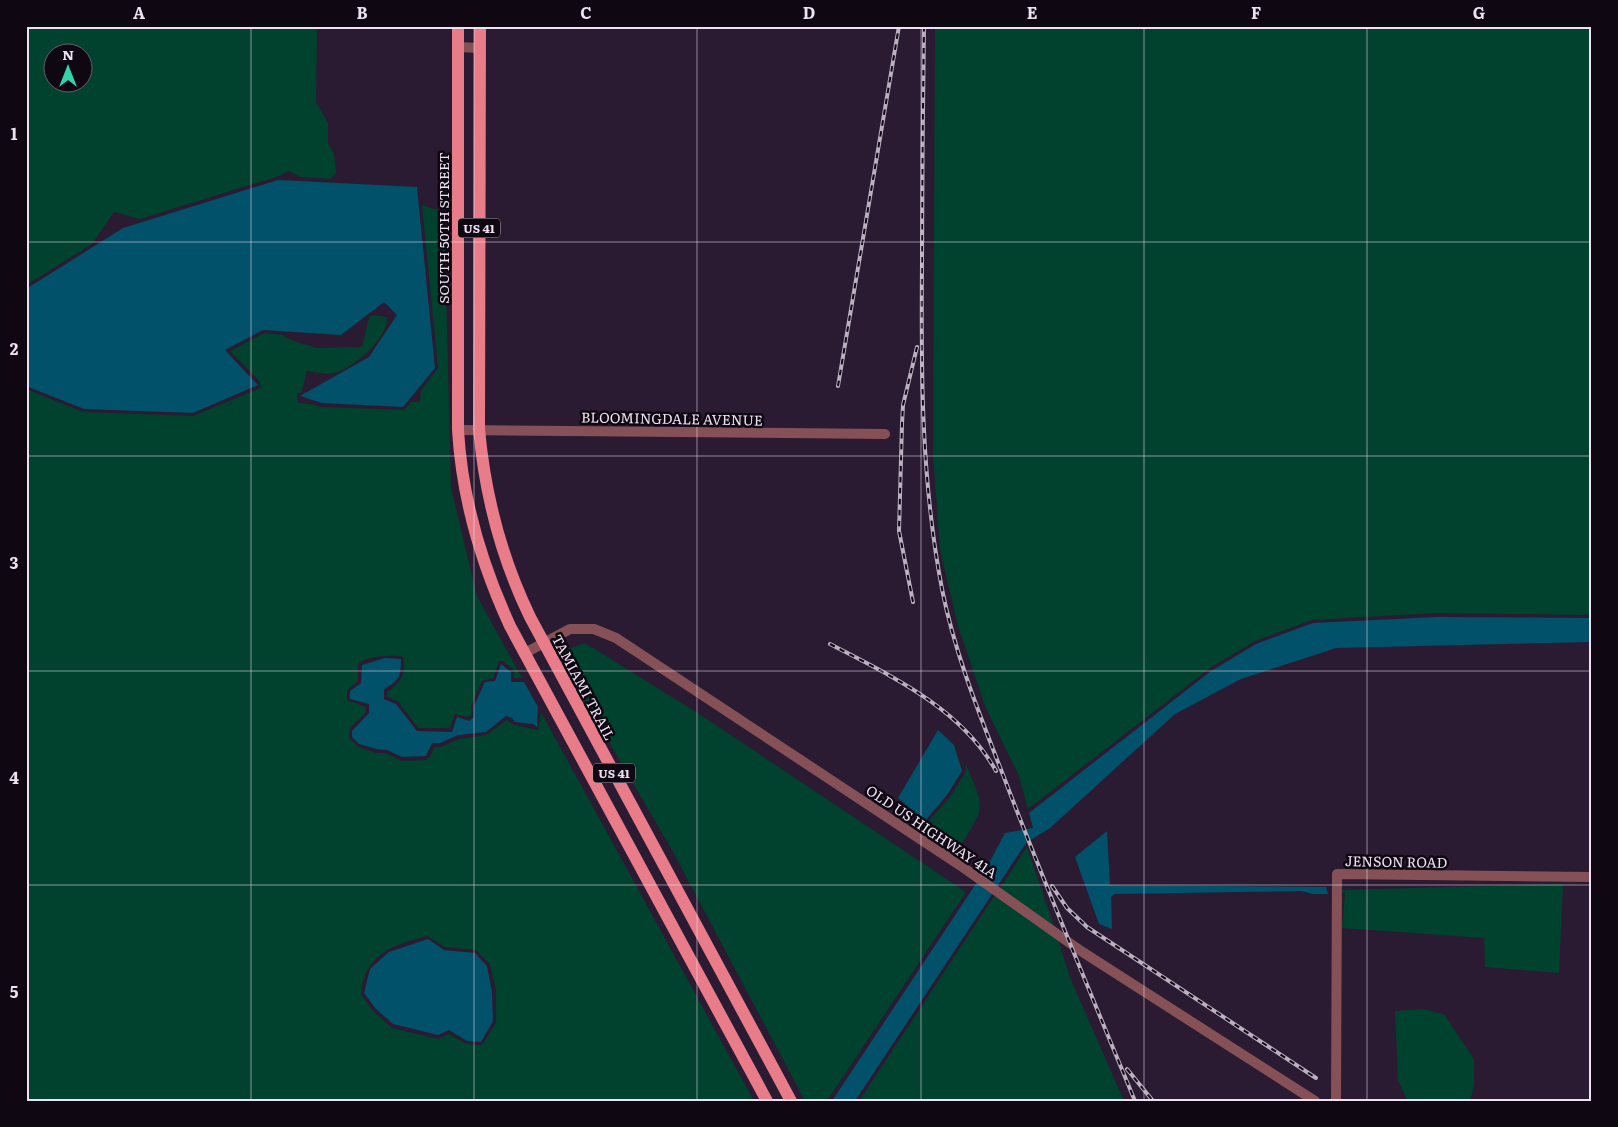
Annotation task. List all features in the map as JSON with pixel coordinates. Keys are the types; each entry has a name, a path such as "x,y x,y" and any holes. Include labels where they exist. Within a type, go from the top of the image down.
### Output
{"main road":[{"name":"SOUTH 50TH STREET","path":"458,26 458,430"},
{"name":"US 41","path":"479,429 480,26"},
{"name":"TAMIAMI TRAIL","path":"479,429 486,486 499,542 518,593 791,1101"},
{"name":"US 41","path":"458,430 463,482 472,523 498,601 767,1101"}],"street":[{"path":"458,47 480,48"},
{"name":"BLOOMINGDALE AVENUE","path":"458,430 885,434"},
{"name":"OLD US HIGHWAY 41A","path":"525,653 570,629 594,629 616,638 976,876 1082,951 1315,1101"},
{"name":"JENSON ROAD","path":"1336,1101 1337,874 1592,878"}],"green space":[{"path":"26,26 317,26 316,102 328,123 328,143 334,153 336,173 330,179 301,177 289,171 279,176 140,219 114,212 92,244 26,285"},
{"path":"935,26 1592,26 1592,615 1437,613 1312,620 1255,641 1210,668 1028,809 1019,776 985,706 958,626 940,550 933,454"},
{"path":"422,205 444,212 451,488 477,596 522,678 514,678 514,670 503,661 499,661 493,678 482,681 471,705 471,715 468,717 455,714 450,728 418,728 398,701 387,697 387,692 402,677 404,668 403,657 386,656 366,660 358,665 358,681 347,690 347,700 366,707 366,712 350,728 349,738 359,747 376,753 386,753 401,761 426,760 430,757 434,747 441,747 459,739 486,735 507,720 514,725 538,730 541,712 754,1101 26,1101 26,389 83,412 193,416 260,388 260,382 230,351 264,333 282,335 317,348 362,347 369,318 372,315 387,317 386,325 376,342 360,359 342,370 328,374 307,371 302,391 297,394 298,403 322,407 404,410 411,402 420,402 421,390 438,368","holes":["428,936 444,947 476,950 490,964 496,991 496,1023 482,1045 466,1044 449,1034 438,1039 392,1028 373,1011 361,994 363,980 368,969 375,960 393,947"]},
{"path":"585,643 696,712 966,892 827,1101 805,1101 672,850 557,653"},
{"path":"966,764 977,791 980,807 975,822 960,847 953,848 921,827 927,823 950,797 965,773"},
{"path":"1027,847 1054,926 1000,888"},
{"path":"1563,884 1559,973 1485,967 1484,938 1342,928 1345,893 1340,890"},
{"path":"995,895 1058,939 1069,975 1124,1101 859,1101"},
{"path":"1423,1009 1444,1014 1474,1059 1474,1084 1471,1098 1467,1101 1407,1100 1398,1080 1395,1011"}],"water":[{"path":"278,180 417,187 435,368 403,407 322,403 300,396 369,357 397,315 384,302 341,335 263,330 225,350 258,385 193,413 84,409 26,386 26,289 123,228"},
{"path":"1437,617 1592,618 1592,642 1336,648 1241,679 1175,714 1050,828 1026,843 855,1101 832,1101 987,867 1005,833 1033,828 1029,813 1211,671 1256,644 1313,623"},
{"path":"385,658 401,659 401,665 400,674 396,680 384,689 384,699 396,704 417,731 452,732 457,717 469,721 474,717 474,706 485,682 495,681 501,664 511,672 511,682 524,682 538,707 537,727 533,724 515,722 512,718 506,716 486,732 458,735 440,743 432,743 426,756 402,757 387,750 359,744 352,737 352,731 369,713 369,704 350,699 350,691 361,683 362,665"},
{"path":"938,730 954,745 962,771 947,795 925,821 898,798"},
{"path":"1107,831 1110,885 1326,887 1328,894 1312,894 1302,891 1115,894 1111,897 1112,929 1099,924 1075,857"},
{"path":"428,939 444,950 475,953 487,966 492,992 493,1021 481,1042 467,1041 449,1030 438,1035 393,1024 376,1009 364,993 370,969 389,952"}],"railway":[{"path":"838,386 899,26"},
{"path":"924,26 922,384 926,466 935,548 942,589 961,662 978,710 1036,861 1135,1101"},
{"path":"913,602 899,531 903,405 917,347"},
{"path":"830,644 877,668 923,696 944,712 964,729 996,771"},
{"path":"1052,886 1067,908 1087,927 1316,1078"},
{"path":"1127,1069 1153,1101"}]}
